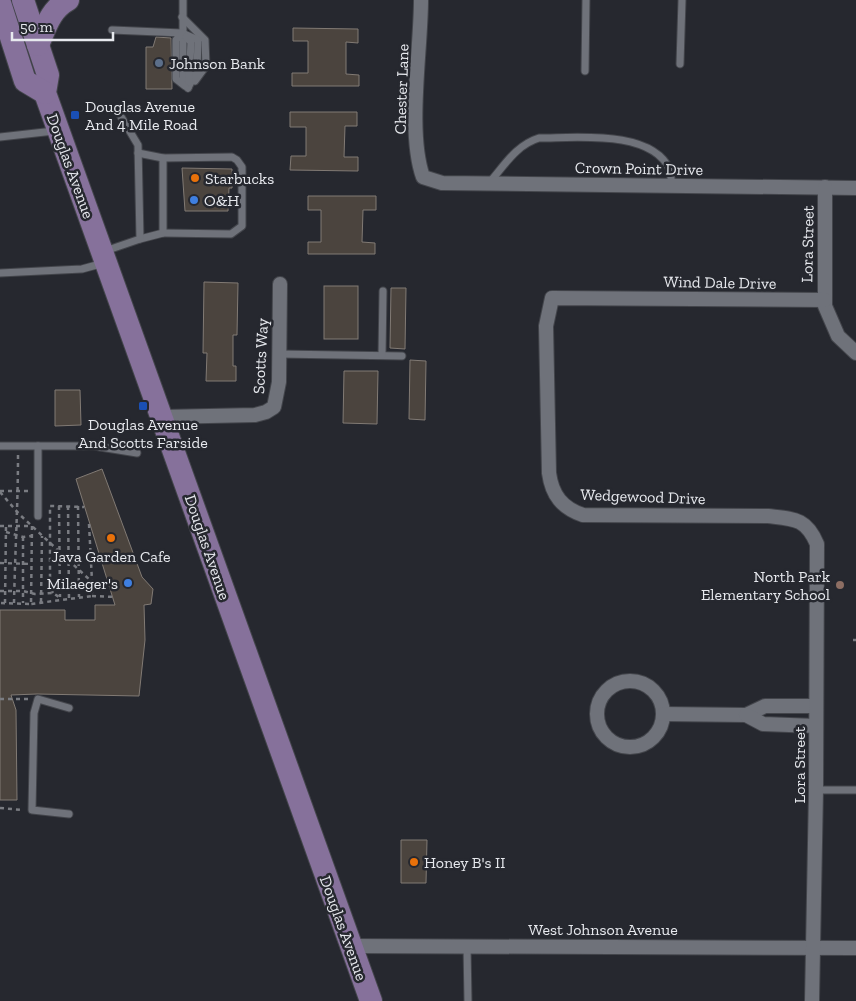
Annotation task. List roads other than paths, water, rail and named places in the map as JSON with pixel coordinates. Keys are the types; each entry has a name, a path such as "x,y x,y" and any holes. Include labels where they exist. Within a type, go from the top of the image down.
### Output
{"main road":[{"name":"Douglas Avenue","path":"23,0 48,74 45,93 58,131 370,1001"},
{"path":"38,45 52,13 58,5 68,0"},
{"name":"Douglas Avenue","path":"0,3 25,82 45,93"}],"street":[{"name":"Chester Lane","path":"421,0 417,160 423,177"},
{"name":"Crown Point Drive","path":"423,177 442,183 856,188"},
{"name":"Lora Street","path":"825,187 825,300"},
{"name":"Scotts Way","path":"162,417 255,415 266,412 274,406 278,396 280,284"},
{"name":"Wind Dale Drive","path":"552,298 825,300"},
{"name":"Wedgewood Drive","path":"552,298 546,326 549,473 555,496 562,505 583,515 768,516 791,519 804,524 811,531"},
{"path":"825,300 830,321 838,336 856,353"},
{"name":"Lora Street","path":"811,531 816,544 816,790 812,1001"},
{"path":"630,681 645,685 657,695 663,714 661,725 656,735 647,742 637,746 625,747 614,743 606,736 597,716 603,695 615,685 630,681"},
{"path":"663,714 746,715 765,706 816,706"},
{"path":"746,715 762,724 816,726"},
{"name":"West Johnson Avenue","path":"351,946 856,948"}],"lane":[{"path":"183,0 183,78 188,88"},
{"path":"585,71 586,0"},
{"path":"680,64 682,0"},
{"path":"182,17 206,40 206,66 188,88"},
{"path":"112,30 182,33 198,40 197,70 188,88"},
{"path":"120,115 138,145 140,239"},
{"path":"0,137 58,131"},
{"path":"489,184 512,155 527,141 539,138 619,139 637,142 650,149 670,170 672,186"},
{"path":"0,273 82,269 140,239 164,233 231,234 242,226 242,166 237,160 232,157 163,158 138,153"},
{"path":"163,158 164,233"},
{"path":"382,355 383,291"},
{"path":"279,354 402,356"},
{"path":"0,446 94,446 136,453"},
{"path":"38,446 38,516"},
{"path":"69,708 38,699 34,712 32,810 69,814"},
{"path":"816,790 856,790"},
{"path":"467,946 468,1001"}],"place":[{"name":"Johnson Bank","path":"159,63"},
{"name":"Douglas Avenue And 4 Mile Road","path":"75,115"},
{"name":"Starbucks","path":"195,178"},
{"name":"O&H","path":"194,200"},
{"name":"Douglas Avenue And Scotts Farside","path":"143,406"},
{"name":"Java Garden Cafe","path":"111,538"},
{"name":"Milaeger's","path":"128,583"},
{"name":"North Park Elementary School","path":"840,585"},
{"name":"Honey B's II","path":"414,862"}]}
